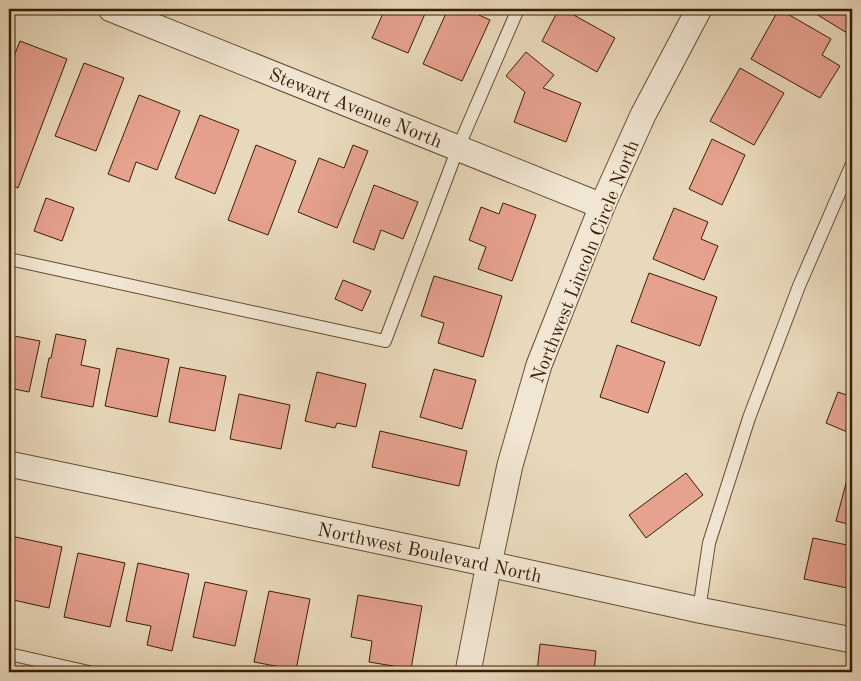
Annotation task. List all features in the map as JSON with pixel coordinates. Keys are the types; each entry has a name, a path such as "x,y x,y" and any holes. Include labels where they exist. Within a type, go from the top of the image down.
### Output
{"street":[{"name":"Stewart Avenue North","path":"111,9 602,206"},
{"name":"Northwest Lincoln Circle North","path":"468,672 510,465 539,365 602,206 643,115 699,9"},
{"name":"Northwest Boulevard North","path":"9,464 489,564 699,610 852,640"}],"lane":[{"path":"9,260 385,341 458,148 518,9"},
{"path":"699,610 709,543 749,418 798,286 852,164"},
{"path":"9,654 89,672"}],"building":[{"path":"385,9 427,9 408,53 372,38"},
{"path":"448,9 471,9 470,11 490,20 462,81 423,64"},
{"path":"559,9 563,9 615,38 597,72 542,41"},
{"path":"779,9 831,39 822,55 840,66 820,98 751,59"},
{"path":"808,9 852,9 852,36"},
{"path":"20,41 67,59 18,188 9,184 9,69"},
{"path":"526,52 554,75 543,88 581,103 566,142 514,122 525,92 506,76"},
{"path":"84,63 124,78 96,151 55,136"},
{"path":"740,68 784,93 754,145 710,121"},
{"path":"139,95 180,111 157,170 136,162 129,182 108,174"},
{"path":"200,115 239,130 215,194 175,178"},
{"path":"712,139 745,155 722,205 689,189"},
{"path":"256,145 296,161 268,235 228,220"},
{"path":"353,145 368,151 337,228 298,212 319,158 344,168"},
{"path":"374,185 418,202 403,239 381,230 374,250 353,242"},
{"path":"46,198 74,208 62,241 34,231"},
{"path":"503,203 536,215 512,281 478,269 486,247 469,240 481,207 499,214"},
{"path":"674,208 708,222 701,239 718,246 704,280 653,259"},
{"path":"649,273 717,297 700,346 631,322"},
{"path":"434,276 502,296 483,357 438,343 444,323 421,316"},
{"path":"343,280 371,291 362,311 335,299"},
{"path":"56,334 86,340 81,365 100,369 93,407 41,397"},
{"path":"9,335 40,341 29,392 9,388"},
{"path":"617,345 665,362 648,413 600,397"},
{"path":"117,348 169,359 157,417 105,406"},
{"path":"180,367 226,376 215,431 169,422"},
{"path":"434,369 476,380 462,429 420,417"},
{"path":"317,372 366,384 356,427 337,423 335,428 305,421"},
{"path":"838,392 852,397 852,434 826,423"},
{"path":"239,394 290,405 281,449 230,439"},
{"path":"380,431 467,451 459,486 372,467"},
{"path":"686,473 703,495 646,538 629,515"},
{"path":"848,476 852,477 852,525 836,521"},
{"path":"11,536 62,547 49,608 9,599 9,548"},
{"path":"813,538 852,546 852,589 804,579"},
{"path":"78,553 125,563 110,627 64,617"},
{"path":"138,563 189,574 172,651 147,645 151,626 126,621"},
{"path":"205,582 247,591 235,646 193,637"},
{"path":"269,591 310,599 296,670 254,662"},
{"path":"358,595 422,606 411,669 369,662 372,641 351,637"},
{"path":"540,644 596,651 594,672 537,672"}]}
